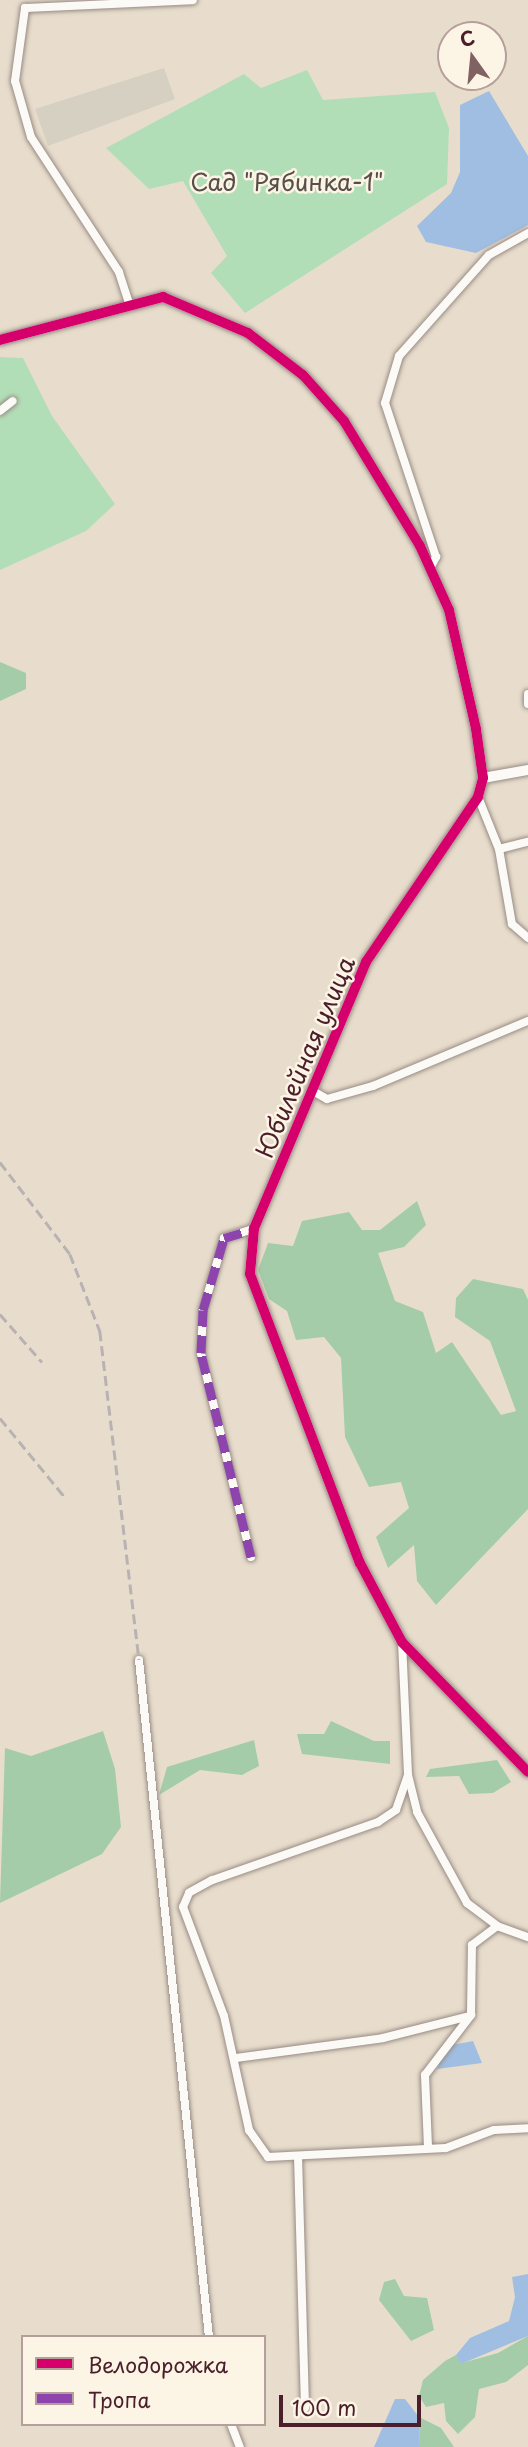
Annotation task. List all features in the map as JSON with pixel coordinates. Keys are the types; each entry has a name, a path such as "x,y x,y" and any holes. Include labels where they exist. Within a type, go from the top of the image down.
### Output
{"street":[{"path":"129,303 114,264 31,137 15,81 25,8 193,0"},
{"path":"430,568 436,557 385,402 388,391 408,346 489,255 528,233"},
{"name":"Юбилейная улица","path":"0,340 129,303 163,297 191,304 285,358 344,421 430,568 449,610 483,779 478,797 366,962 254,1229 250,1274 263,1316 360,1563 402,1642 528,1772"},
{"path":"0,411 13,401"},
{"path":"528,694 528,704"},
{"path":"483,779 528,770"},
{"path":"478,797 499,849 512,924 528,938"},
{"path":"499,849 528,842"},
{"path":"313,1091 327,1099 373,1086 528,1021"},
{"path":"251,1557 201,1353 203,1310 224,1238 254,1229"},
{"path":"402,1642 408,1775 417,1812 460,1892 497,1926 528,1937"},
{"path":"139,1660 209,2335"},
{"path":"408,1775 396,1810 379,1822 189,1893 183,1907 236,2059 255,2145 268,2157 298,2156 428,2147 528,2128"},
{"path":"428,2147 425,2075 471,2015 472,1945 497,1926"},
{"path":"236,2059 383,2038 471,2015"},
{"path":"298,2156 305,2408"},
{"path":"232,2426 240,2447"}],"shaded area":[{"path":"164,68 175,99 48,146 35,109"}],"green space":[{"name":"Сад \"Рябинка-1\"","path":"307,70 323,100 435,92 449,128 447,184 245,313 211,273 227,256 183,181 149,189 106,148 244,74 261,88"},
{"path":"0,357 23,358 52,416 115,504 86,531 0,570"},
{"path":"0,662 26,673 26,689 0,701"},
{"path":"417,1201 426,1225 404,1247 378,1253 395,1301 423,1312 436,1353 452,1342 501,1415 516,1411 490,1341 455,1317 456,1298 473,1279 523,1289 528,1300 528,1509 436,1605 417,1581 414,1545 388,1568 376,1537 409,1508 401,1482 369,1487 345,1437 341,1358 324,1337 296,1340 287,1311 269,1299 258,1270 268,1243 293,1246 302,1221 349,1212 362,1230 380,1230"},
{"path":"331,1721 374,1741 390,1741 390,1764 302,1754 297,1734 324,1734"},
{"path":"103,1731 115,1769 121,1827 102,1854 0,1903 5,1748 31,1756"},
{"path":"254,1740 259,1766 242,1775 200,1770 159,1795 167,1767"},
{"path":"497,1760 511,1782 493,1793 469,1794 459,1776 426,1777 430,1769"},
{"path":"395,2279 404,2296 427,2298 434,2330 411,2341 379,2300 384,2282"},
{"path":"528,2336 528,2365 506,2382 479,2389 475,2417 458,2434 446,2421 444,2403 426,2407 419,2396 423,2380 445,2361 456,2355 462,2363 498,2353"},
{"path":"419,2417 441,2428 454,2447 420,2447"}],"water":[{"path":"489,91 528,156 528,225 476,253 426,242 417,226 451,193 460,172 460,105"},
{"path":"473,2041 482,2063 437,2069 447,2046"},
{"path":"528,2274 528,2336 461,2364 456,2355 470,2338 509,2321 515,2297 512,2277"},
{"path":"395,2399 405,2399 419,2417 420,2447 374,2447"}],"railway":[{"path":"0,1162 70,1254 100,1331 139,1660"},
{"path":"0,1314 42,1362"},
{"path":"0,1418 65,1497"}],"marked path":[{"path":"251,1557 201,1353 203,1310 224,1238 254,1229"}],"cycle path":[{"path":"0,340 163,297 248,333 303,375 344,421 420,546 449,610 476,729 483,778 478,797 366,962 254,1229 250,1274 360,1563 402,1642 528,1772"}]}
